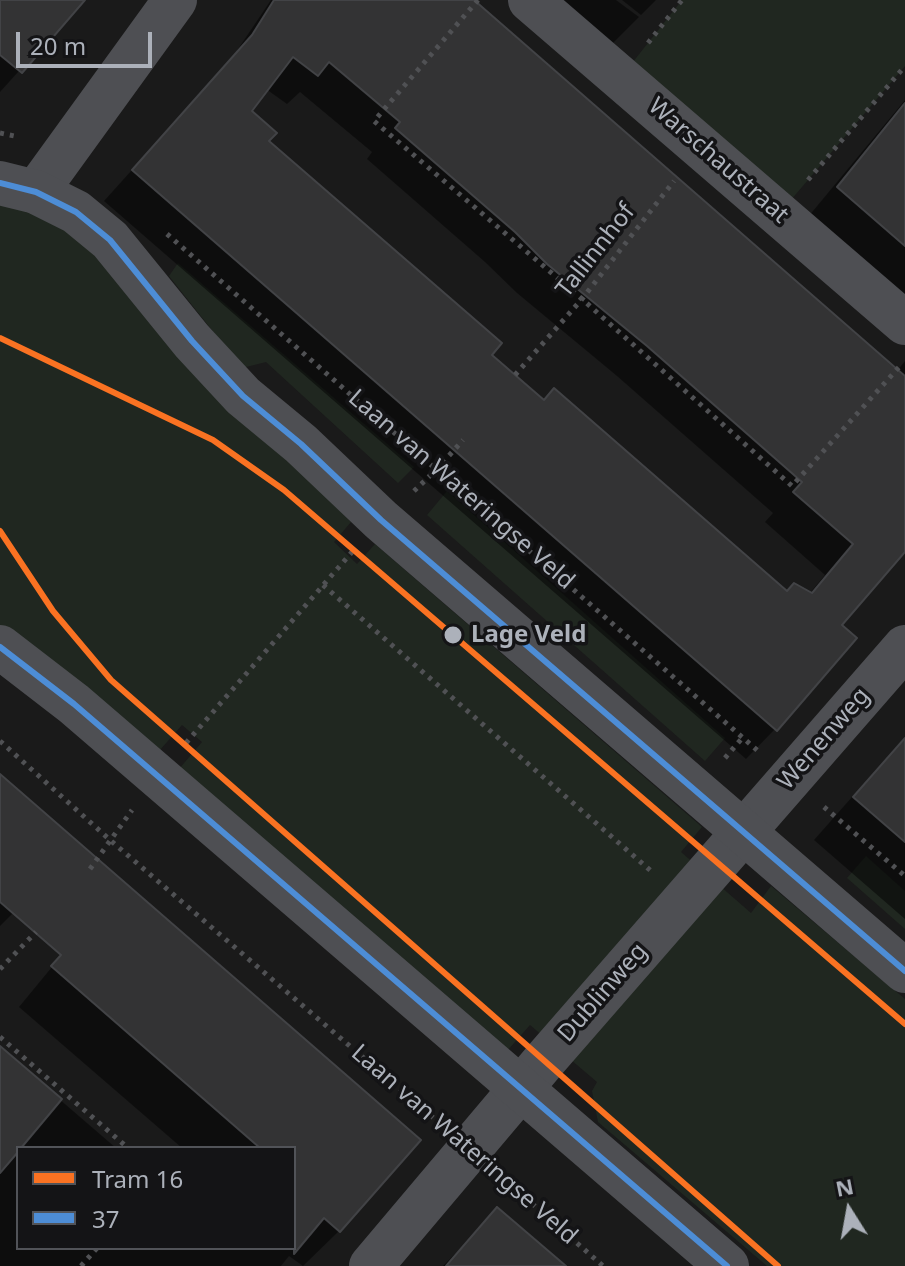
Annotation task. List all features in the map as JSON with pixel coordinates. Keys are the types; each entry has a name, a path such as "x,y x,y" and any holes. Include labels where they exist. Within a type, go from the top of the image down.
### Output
{"street":[{"path":"18,188 65,155 175,0"},
{"name":"Warschaustraat","path":"530,0 905,323"},
{"path":"18,188 76,212 110,240 192,341 243,396 301,444 381,520 905,971"},
{"path":"0,647 74,704 727,1266"},
{"name":"Wenenweg","path":"743,832 905,647"},
{"name":"Dublinweg","path":"371,1266 743,832"}],"path":[{"path":"478,0 374,121 582,299 792,486 905,360"},
{"path":"621,77 682,0"},
{"path":"779,214 905,66"},
{"path":"0,133 65,155"},
{"name":"Tallinnhof","path":"515,375 582,299 701,146"},
{"name":"Laan van Wateringse Veld","path":"166,233 905,876"},
{"path":"90,869 158,777 323,585 381,520 437,469 463,440"},
{"path":"323,585 658,877"},
{"name":"Laan van Wateringse Veld","path":"0,741 110,840 603,1266"},
{"path":"0,969 36,932"},
{"path":"0,1037 126,1146"},
{"path":"81,1266 95,1250"}],"shaded area":[{"path":"682,0 905,0 905,66 779,214 621,77"},
{"path":"0,198 74,230 351,522 334,542 357,564 375,544 702,827 681,852 751,913 771,886 905,999 905,1266 767,1266 598,1122 592,1091 597,1082 530,1025 507,1051 179,769 202,742 182,725 152,759 0,628"},
{"path":"178,263 414,467 398,483 266,362 242,368 169,276"},
{"path":"447,491 725,738 705,761 427,515"},
{"path":"866,856 905,891 905,929 847,878"}],"building":[{"path":"0,0 85,0 22,73 0,55"},
{"path":"274,0 474,0 905,376 905,552 842,625 857,638 777,731 132,170 252,35","holes":["293,57 318,76 329,62 400,122 395,128 515,232 547,264 647,346 802,482 793,492 853,544 812,593 794,583 787,591 554,388 544,400 492,355 502,343 269,141 277,133 252,111"]},
{"path":"905,103 905,246 837,187"},
{"path":"905,738 905,842 853,797"},
{"path":"0,774 421,1140 340,1232 324,1218 294,1254 296,1146 258,1146 51,966 61,955 0,902"},
{"path":"0,1046 62,1099 23,1146 16,1146 16,1154 0,1173"},
{"path":"497,1207 566,1266 446,1266"}],"tram line":[{"name":"16","path":"0,338 213,440 284,490 905,1024"},
{"name":"16","path":"0,531 53,611 111,680 778,1266"}],"transit line":[{"name":"37","path":"0,183 36,192 76,212 110,240 192,341 243,396 301,444 381,520 905,971"},
{"name":"37","path":"0,647 74,704 727,1266"}],"place":[{"name":"Lage Veld","path":"453,635"}]}
